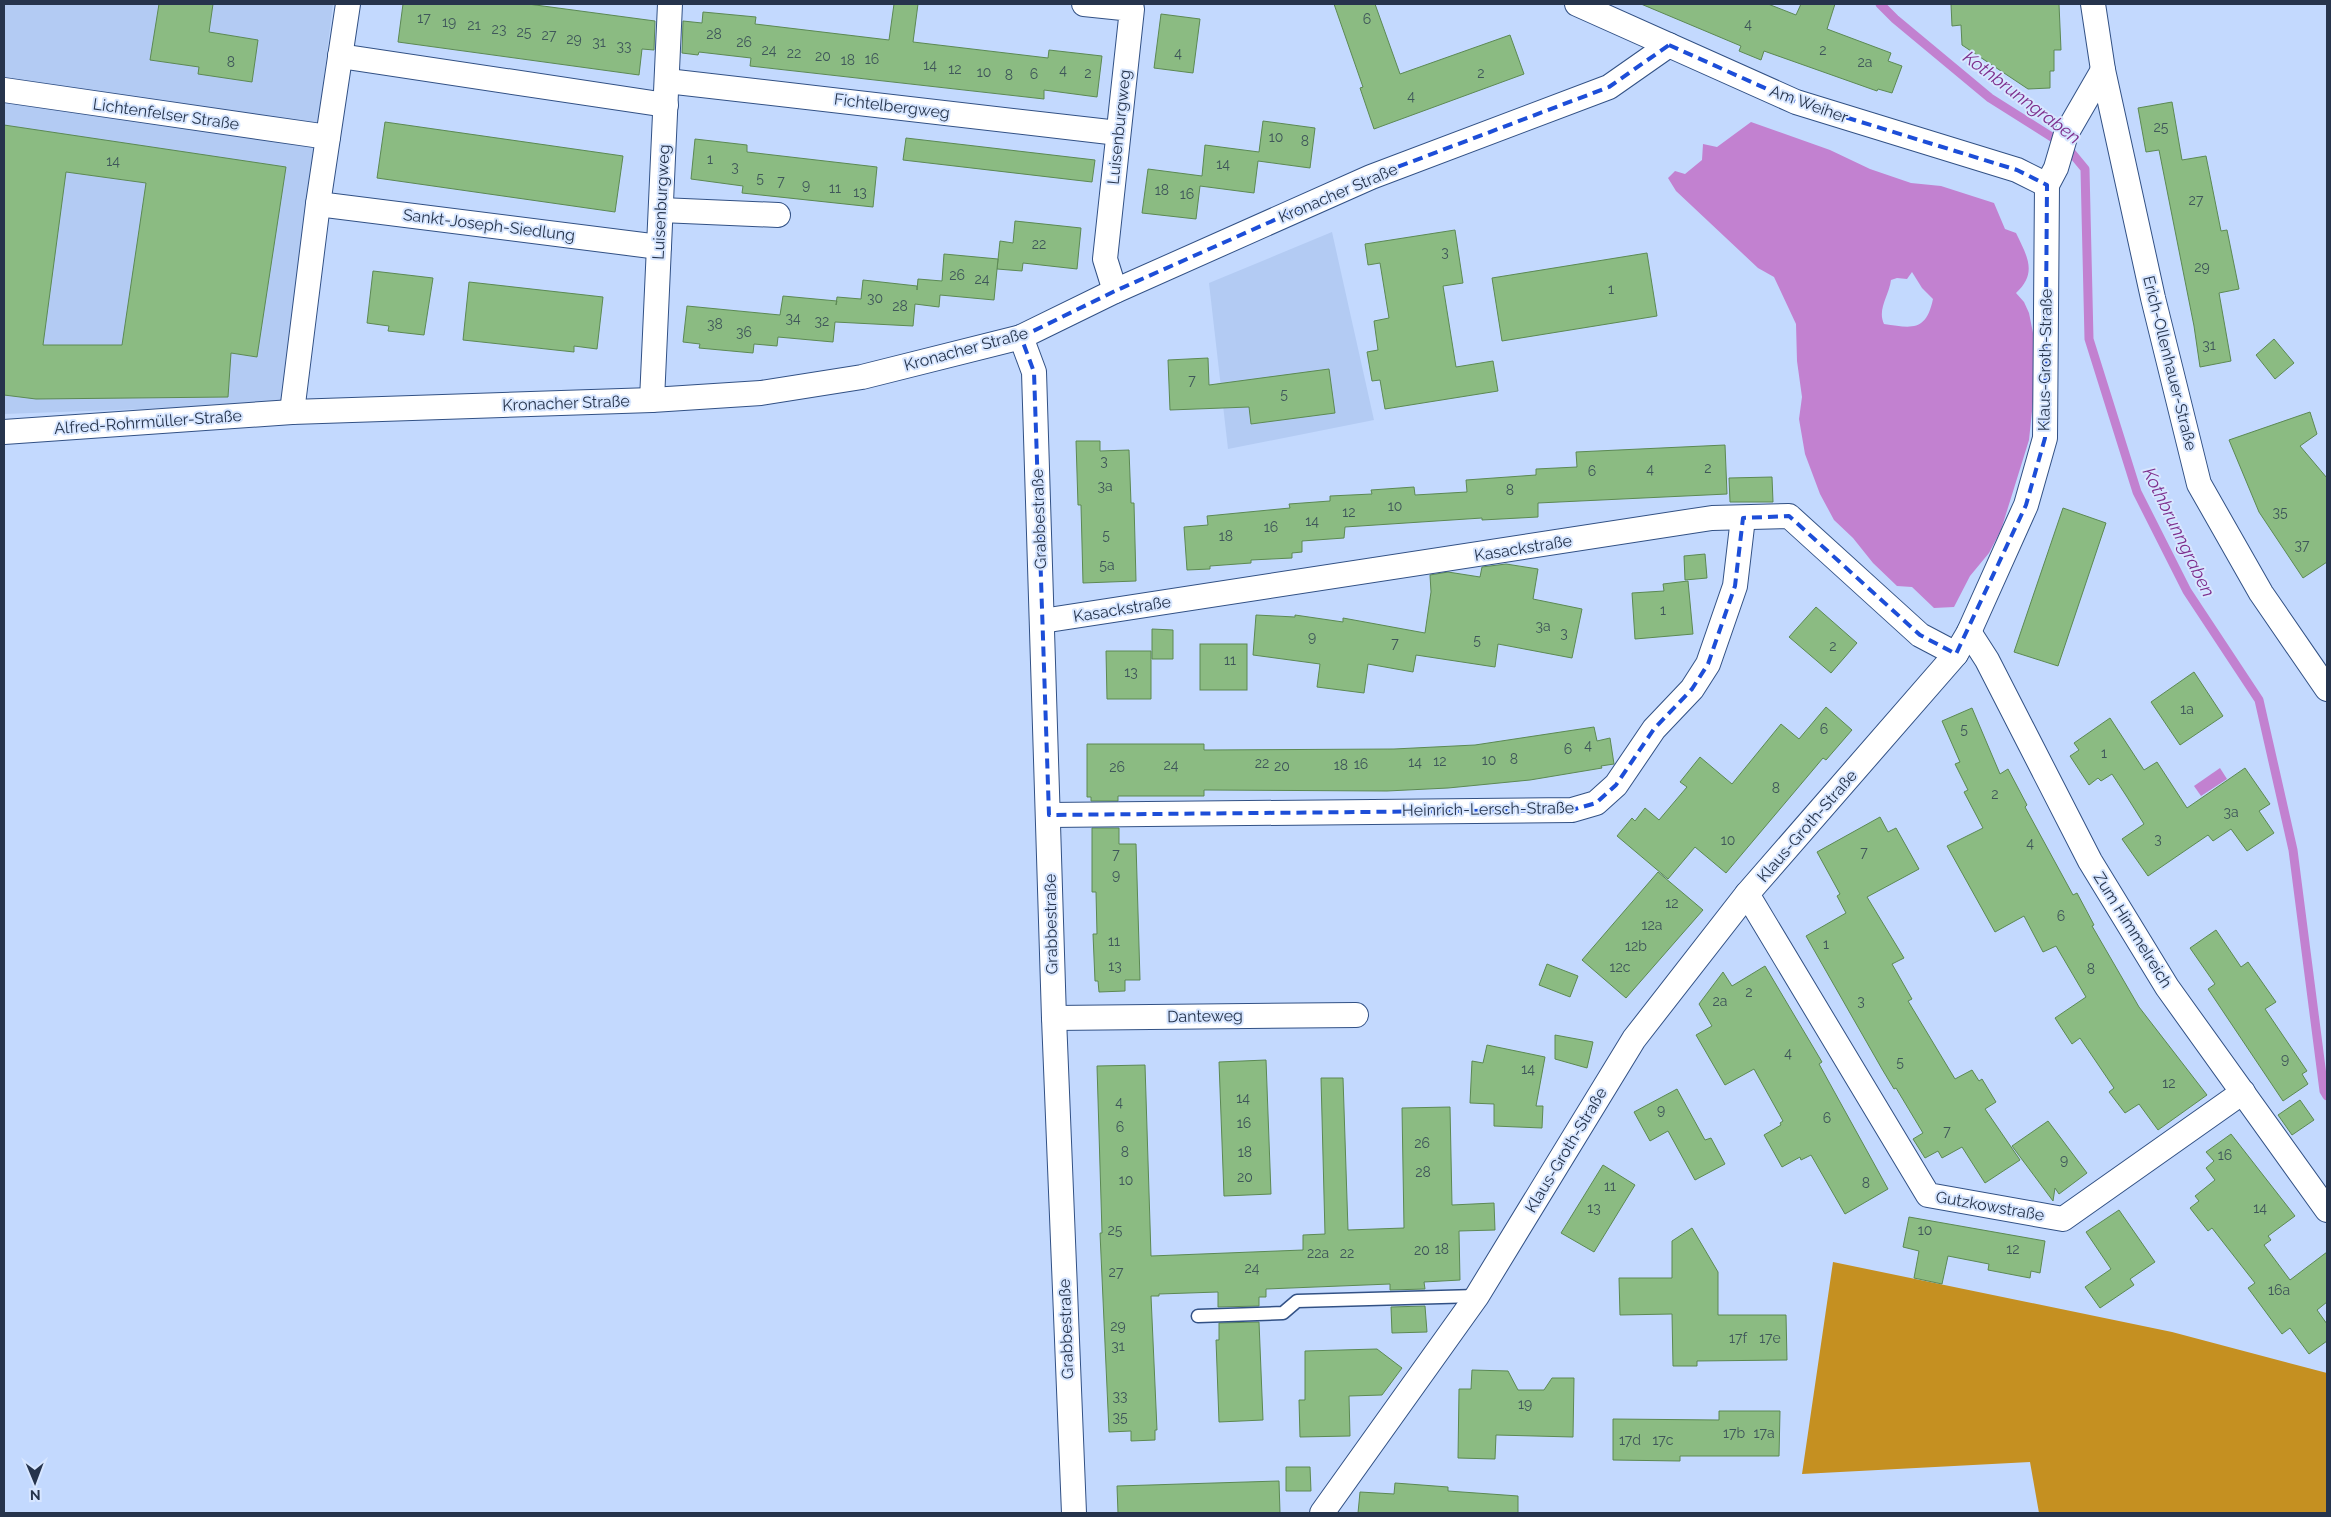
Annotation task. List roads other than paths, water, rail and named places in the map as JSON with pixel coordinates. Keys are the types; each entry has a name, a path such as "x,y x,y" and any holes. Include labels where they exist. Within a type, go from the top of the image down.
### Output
{"street":[{"path":"292,412 318,204 348,4"},
{"name":"Luisenburgweg","path":"652,400 670,4"},
{"name":"Luisenburgweg","path":"1084,4 1132,9 1105,260 1115,291"},
{"name":"Am Weiher","path":"1577,4 1796,102 2017,170 2052,176"},
{"name":"Erich-Ollenhauer-Straße","path":"2093,4 2103,70 2153,298 2199,484 2261,594 2327,689"},
{"name":"Kronacher Straße","path":"292,412 652,400 761,393 862,377 1021,337 1115,291 1371,177 1609,87 1669,45"},
{"path":"340,56 666,105"},
{"name":"Klaus-Groth-Straße","path":"1322,1513 1476,1296 1634,1039 1747,894 1956,654 1969,632 2026,505 2045,438 2052,176 2066,134 2103,70"},
{"name":"Fichtelbergweg","path":"667,81 1118,133"},
{"name":"Lichtenfelser Straße","path":"4,90 328,137"},
{"name":"Sankt-Joseph-Siedlung","path":"318,204 659,246"},
{"path":"661,210 778,215"},
{"name":"Grabbestraße","path":"1021,337 1034,372 1054,1018 1074,1513"},
{"name":"Alfred-Rohrmüller-Straße","path":"4,432 292,412"},
{"name":"Kasackstraße","path":"1042,621 1712,518 1789,516 1920,635 1956,654"},
{"name":"Heinrich-Lersch-Straße","path":"1049,815 1572,810 1596,803 1616,785 1654,729 1692,689 1708,664 1736,586 1743,518"},
{"name":"Zum Himmelreich","path":"1969,632 1987,660 2090,861 2167,987 2327,1210"},
{"name":"Gutzkowstraße","path":"1747,894 1928,1196 2063,1219 2243,1092"},
{"name":"Danteweg","path":"1054,1018 1356,1015"}],"lane":[{"path":"1198,1316 1283,1312 1297,1301 1476,1296"}],"waterway":[{"name":"Kothbrunngraben","path":"1880,4 1895,19 1990,98 2066,146 2085,169 2089,339 2137,492 2187,591 2259,700 2293,850 2324,1091 2327,1096"}]}
